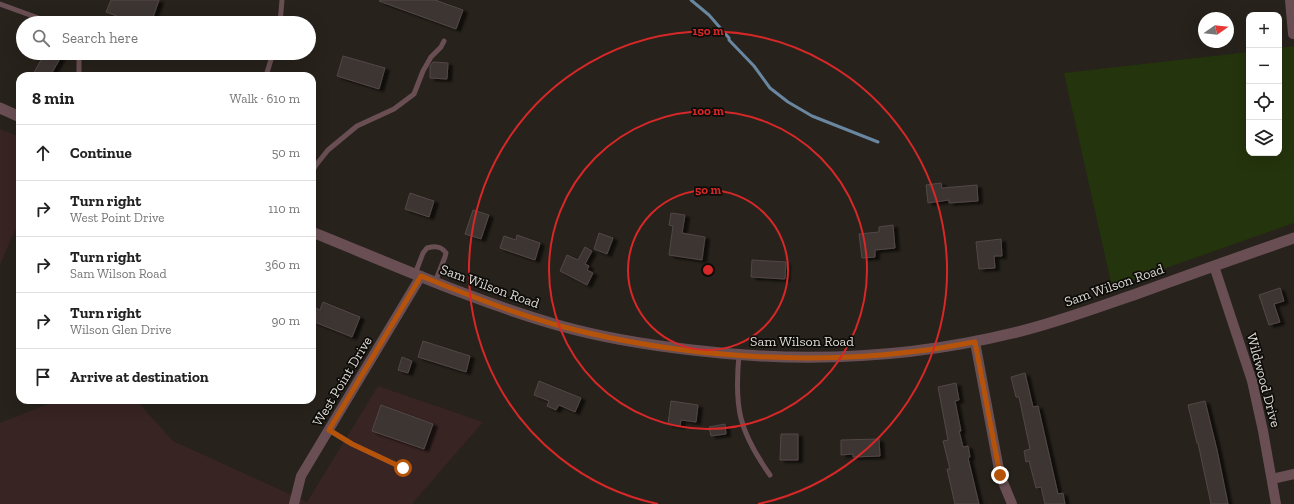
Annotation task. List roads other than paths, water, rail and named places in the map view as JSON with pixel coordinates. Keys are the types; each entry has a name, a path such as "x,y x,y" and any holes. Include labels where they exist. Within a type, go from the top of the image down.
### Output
{"street":[{"path":"1290,0 1293,34"},
{"path":"0,108 16,115"},
{"name":"Sam Wilson Road","path":"316,234 497,306 544,321 587,332 661,346 739,355 789,357 866,356 918,351 975,342 1014,333 1079,314 1294,238"},
{"name":"Wildwood Drive","path":"1214,266 1252,380 1276,504"},
{"name":"West Point Drive","path":"294,504 301,476 418,275"},
{"path":"975,342 1000,475 1012,504"},
{"path":"1272,479 1294,474"}],"lane":[{"path":"281,16 282,0"},
{"path":"0,4 33,16"},
{"path":"316,166 328,150 357,126 394,109 414,94 423,71 431,57 441,47 444,41"},
{"path":"79,60 79,72"},
{"path":"267,72 271,60"},
{"path":"418,275 423,253 427,248 438,247 443,249 446,253 435,282"},
{"path":"739,355 736,384 741,423 756,455 770,475"},
{"path":"329,430 352,444 403,468"}],"waterway":[{"path":"691,0 709,15 729,38 729,40 754,66 770,88 788,102 812,116 878,142"}]}
